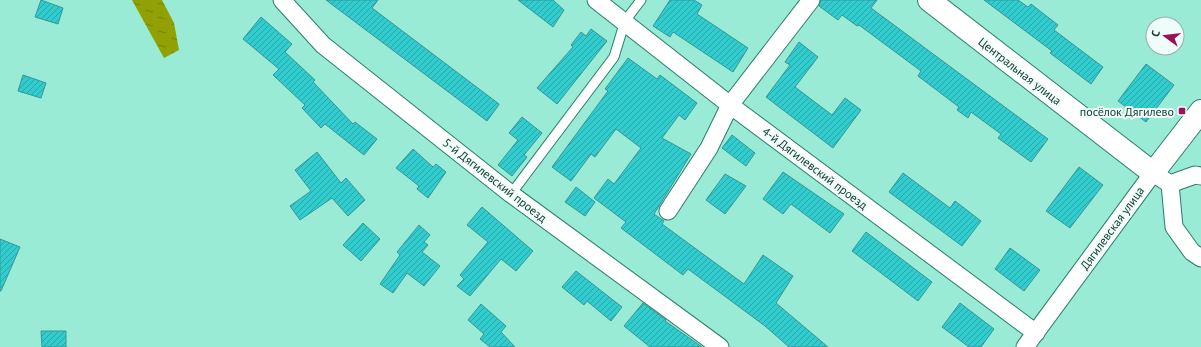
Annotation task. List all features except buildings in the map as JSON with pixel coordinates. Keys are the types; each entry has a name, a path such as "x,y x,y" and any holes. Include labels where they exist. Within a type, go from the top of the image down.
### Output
{"street":[{"name":"5-й Дягилевский проезд","path":"282,0 323,45 511,194 720,347"},
{"name":"4-й Дягилевский проезд","path":"596,0 625,21 730,105 1036,333"},
{"path":"668,211 709,148 730,105 811,0"},
{"name":"Центральная улица","path":"929,0 1161,178"},
{"name":"Дягилевская улица","path":"1025,347 1161,178 1201,111"},
{"path":"1201,176 1195,175 1161,178 1174,227 1192,252 1201,258"}],"lane":[{"path":"511,194 614,57 625,21 641,0"}],"water":[{"path":"132,0 162,0 174,23 179,50 164,58"}],"place":[{"name":"посёлок Дягилево","path":"1182,111"}]}
